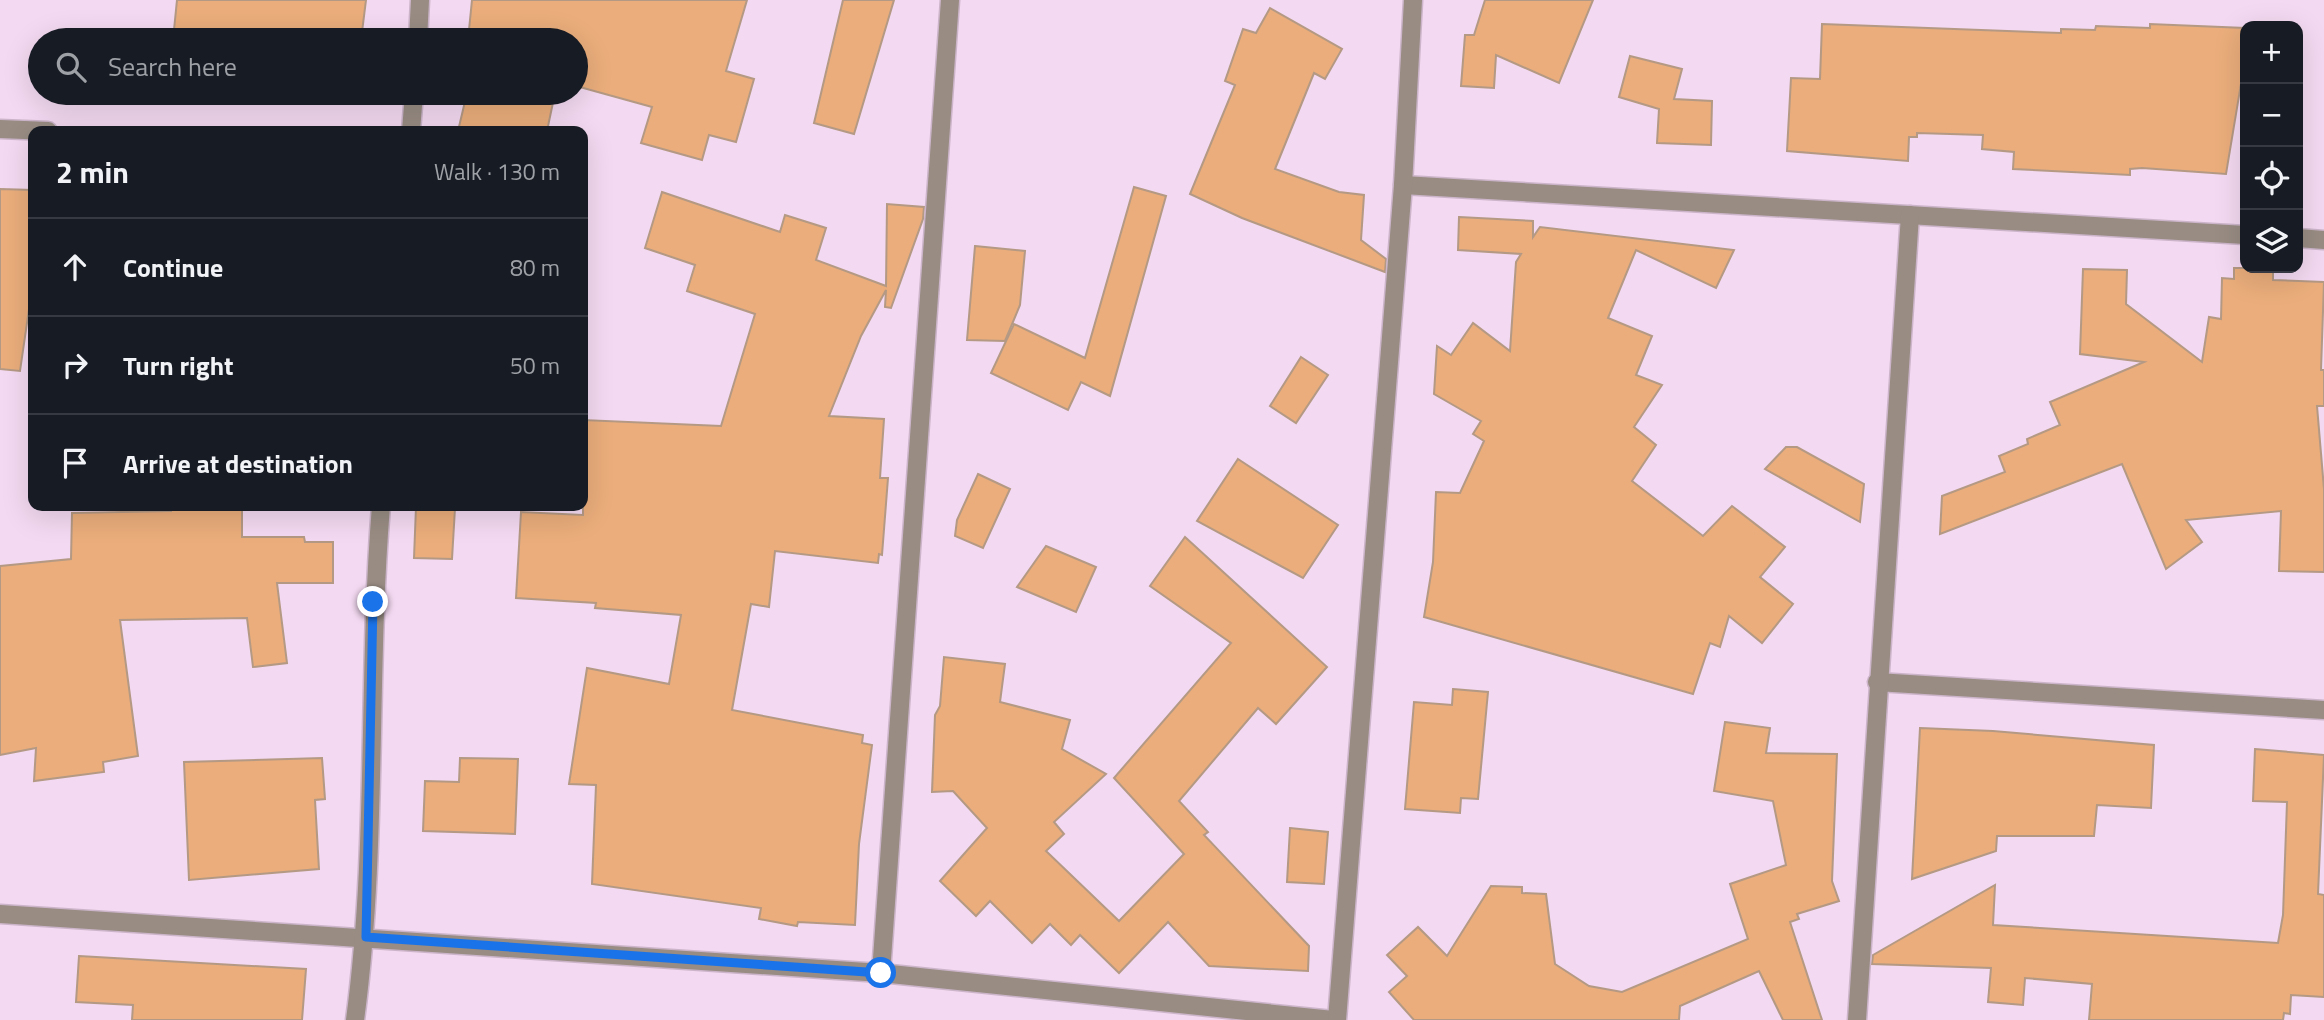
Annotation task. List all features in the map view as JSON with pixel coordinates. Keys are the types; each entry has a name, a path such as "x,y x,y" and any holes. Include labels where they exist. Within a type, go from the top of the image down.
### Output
{"street":[{"path":"419,28 421,0"},
{"path":"881,973 950,0"},
{"path":"0,914 881,973 1335,1020 1403,185 1413,0"},
{"path":"411,126 413,105"},
{"path":"0,129 28,130"},
{"path":"1403,185 2240,235"},
{"path":"1857,1020 1877,682 1910,215"},
{"path":"2303,238 2324,240"},
{"path":"355,1020 366,937 373,602 381,511"},
{"path":"1877,682 2324,710"}],"building":[{"path":"177,0 366,0 362,28 174,28"},
{"path":"472,0 747,0 726,71 754,79 736,142 709,135 702,160 641,143 652,107 588,89 588,28 469,28"},
{"path":"843,0 894,0 854,134 814,123"},
{"path":"1485,0 1593,0 1559,83 1496,55 1494,88 1461,86 1465,35 1474,35"},
{"path":"1270,8 1342,49 1325,79 1314,73 1275,169 1339,192 1364,195 1361,240 1386,259 1385,272 1242,218 1190,194 1235,85 1225,81 1243,29 1256,33"},
{"path":"1822,24 2061,33 2061,29 2095,30 2096,26 2150,28 2150,24 2240,28 2240,90 2226,174 2142,168 2130,169 2130,175 2013,169 2014,152 1982,149 1983,135 1917,133 1917,137 1909,137 1908,161 1787,151 1791,78 1820,79"},
{"path":"1630,56 1682,69 1674,99 1712,101 1711,145 1657,143 1659,109 1619,97"},
{"path":"464,105 552,105 548,126 459,126"},
{"path":"1134,187 1166,196 1110,396 1081,382 1068,410 991,373 1014,324 1085,358"},
{"path":"0,189 28,190 28,316 20,371 0,369"},
{"path":"662,192 780,232 785,215 826,228 816,260 886,286 887,204 924,207 923,219 891,308 885,307 886,290 861,336 829,416 884,419 880,478 888,478 882,555 879,554 878,563 775,551 769,607 751,604 732,710 863,735 862,743 872,745 859,844 855,925 798,922 797,926 759,919 761,908 592,884 596,785 569,784 587,668 669,684 681,615 595,608 596,603 516,598 521,512 583,515 583,511 588,511 588,420 721,426 755,314 687,291 695,265 645,248"},
{"path":"1459,217 1533,221 1533,237 1540,227 1734,250 1716,288 1636,250 1608,318 1652,336 1636,375 1662,385 1634,427 1656,445 1632,481 1703,536 1732,506 1785,547 1760,577 1793,604 1762,643 1729,616 1720,647 1710,643 1693,694 1424,617 1433,562 1436,492 1460,493 1484,441 1473,434 1481,421 1434,394 1437,346 1451,355 1473,323 1510,351 1516,262 1521,254 1458,250"},
{"path":"975,246 1025,251 1020,305 1005,341 967,340"},
{"path":"2234,268 2240,268 2240,273 2273,273 2273,280 2324,282 2321,370 2324,370 2324,406 2317,406 2324,489 2324,572 2279,571 2281,511 2186,520 2202,542 2166,569 2122,464 1940,534 1942,496 2005,472 1999,456 2028,444 2027,439 2060,425 2050,402 2144,362 2080,354 2083,269 2127,270 2126,304 2202,362 2209,317 2221,319 2222,278 2234,279"},
{"path":"1301,357 1328,375 1296,423 1270,406"},
{"path":"1786,447 1797,447 1864,484 1860,522 1765,469"},
{"path":"1238,459 1338,525 1303,578 1197,521"},
{"path":"978,474 1010,489 983,548 955,536 957,520"},
{"path":"242,511 242,537 304,537 305,542 333,542 333,583 277,583 287,663 253,667 247,618 120,620 138,756 103,762 104,772 34,781 36,748 0,755 0,566 71,559 72,513"},
{"path":"416,511 455,511 452,559 414,558"},
{"path":"1185,537 1327,667 1276,724 1258,708 1179,801 1208,832 1204,835 1309,946 1308,971 1209,966 1168,922 1119,973 1080,935 1071,945 1050,924 1032,943 990,901 976,916 940,881 987,828 953,791 932,792 935,715 940,706 944,657 1005,664 1000,702 1070,720 1062,749 1106,774 1054,822 1064,834 1046,851 1119,921 1184,854 1114,778 1231,643 1150,586"},
{"path":"1046,546 1096,567 1076,612 1017,587"},
{"path":"1453,689 1488,692 1478,799 1461,798 1460,813 1405,809 1414,702 1452,705"},
{"path":"1725,722 1770,728 1766,753 1837,754 1832,881 1839,901 1797,914 1799,919 1790,922 1822,1020 1783,1020 1759,971 1680,1006 1679,1020 1414,1020 1389,992 1407,976 1387,955 1418,927 1447,956 1491,886 1522,887 1522,893 1546,894 1555,964 1589,986 1622,992 1748,939 1730,884 1786,865 1773,801 1714,791"},
{"path":"1920,728 1993,731 2154,745 2151,808 2097,805 2094,836 1997,836 1996,851 1912,879"},
{"path":"2255,749 2324,755 2318,894 2324,895 2324,997 2291,995 2290,1014 2284,1013 2283,1020 2089,1020 2092,984 2025,978 2023,1005 1988,1002 1991,968 1872,964 1873,955 1995,885 1993,925 2278,943 2283,915 2287,802 2253,801"},
{"path":"322,758 325,799 315,800 319,869 189,880 184,762"},
{"path":"460,758 518,759 515,834 423,831 425,781 459,782"},
{"path":"1290,828 1328,832 1324,884 1287,882"},
{"path":"79,956 306,969 302,1020 132,1020 133,1005 76,1002"}],"route":[{"path":"373,602 366,937 881,973"}]}
